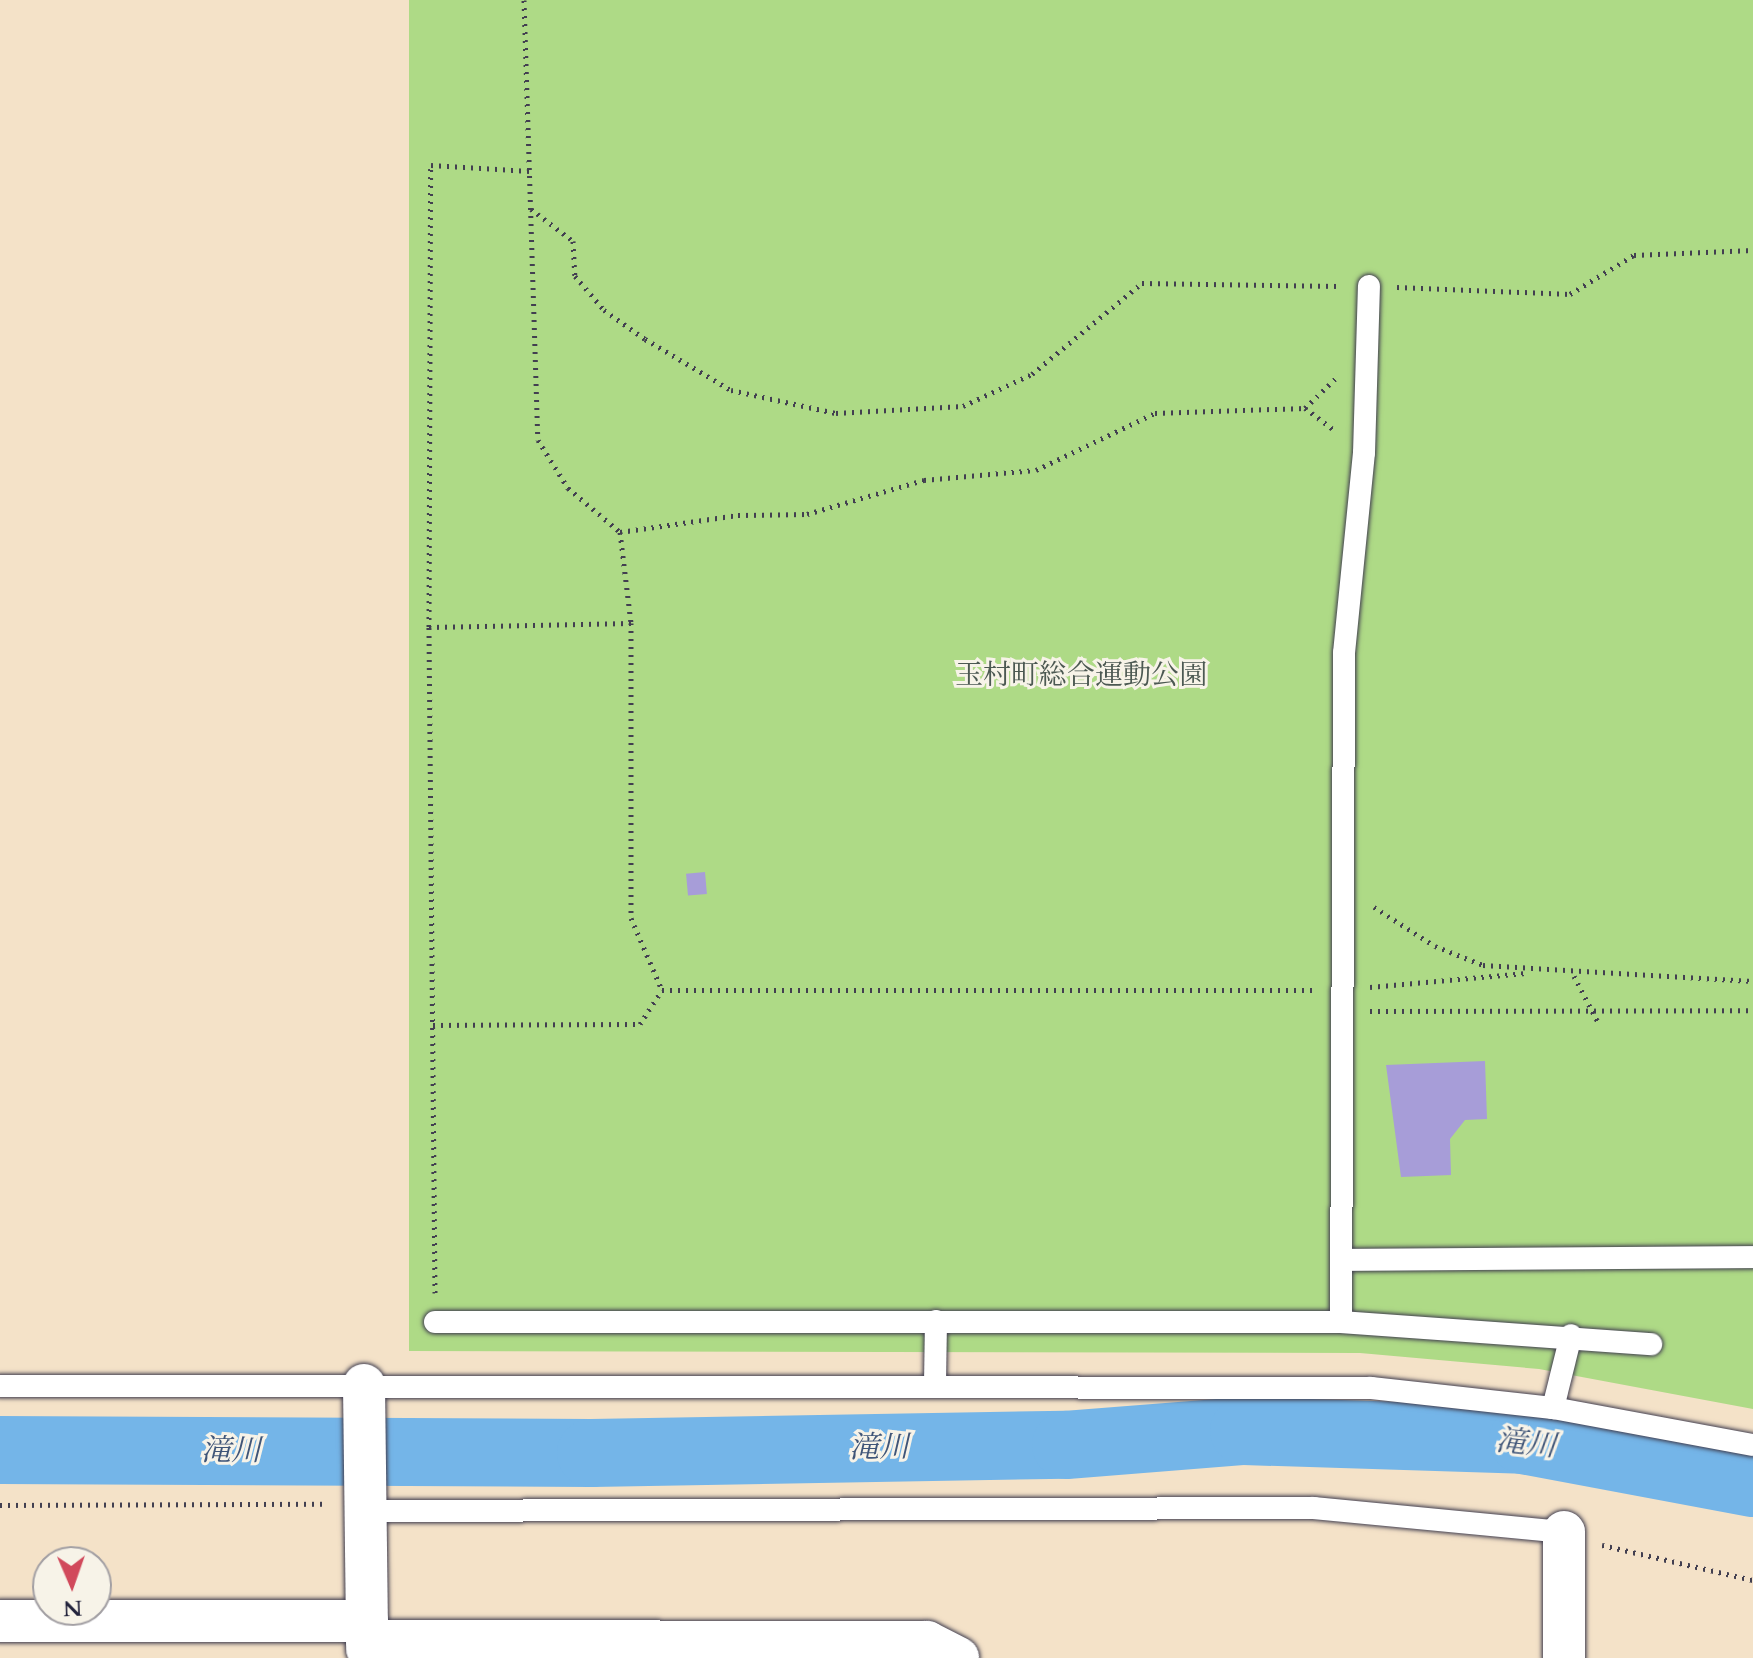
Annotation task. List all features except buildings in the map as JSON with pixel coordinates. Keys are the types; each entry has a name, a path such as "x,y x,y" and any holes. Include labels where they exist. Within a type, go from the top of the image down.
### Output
{"street":[{"path":"365,1392 367,1640"},
{"path":"1564,1532 1564,1658"},
{"path":"0,1621 367,1640 927,1642 958,1658"}],"lane":[{"path":"1341,1322 1344,653 1369,286"},
{"path":"1342,1260 1753,1257"},
{"path":"935,1384 936,1321"},
{"path":"435,1322 1341,1322 1571,1335 1651,1344"},
{"path":"1553,1408 1571,1335"},
{"path":"0,1386 365,1392 935,1384 1371,1388 1553,1408 1753,1445"},
{"path":"365,1502 1314,1508 1564,1532"}],"path":[{"path":"524,0 538,440 568,488 620,532 631,623 631,918 662,990"},
{"path":"435,1322 429,627 431,165 530,171"},
{"path":"531,209 573,241 575,276 604,310 645,339 731,390 836,413 963,406 1032,374 1142,283 1369,286 1570,294 1634,255 1753,250"},
{"path":"620,532 738,515 807,514 911,483 1036,470 1155,413 1305,408 1367,350"},
{"path":"429,627 631,623"},
{"path":"1343,870 1367,902 1435,946 1528,973"},
{"path":"1341,1000 1528,973 1753,981"},
{"path":"1574,976 1595,1011 1599,1024"},
{"path":"433,1025 640,1024 662,990"},
{"path":"662,990 1341,1000 1595,1011 1753,1010"},
{"path":"0,1505 365,1502"},
{"path":"1564,1532 1753,1580"}],"green space":[{"name":"玉村町総合運動公園","path":"409,0 1753,0 1753,1409 1539,1369 1360,1353 409,1351"}],"waterway":[{"name":"滝川","path":"0,1450 591,1453 1066,1445 1244,1431 1523,1440 1753,1483"}]}
